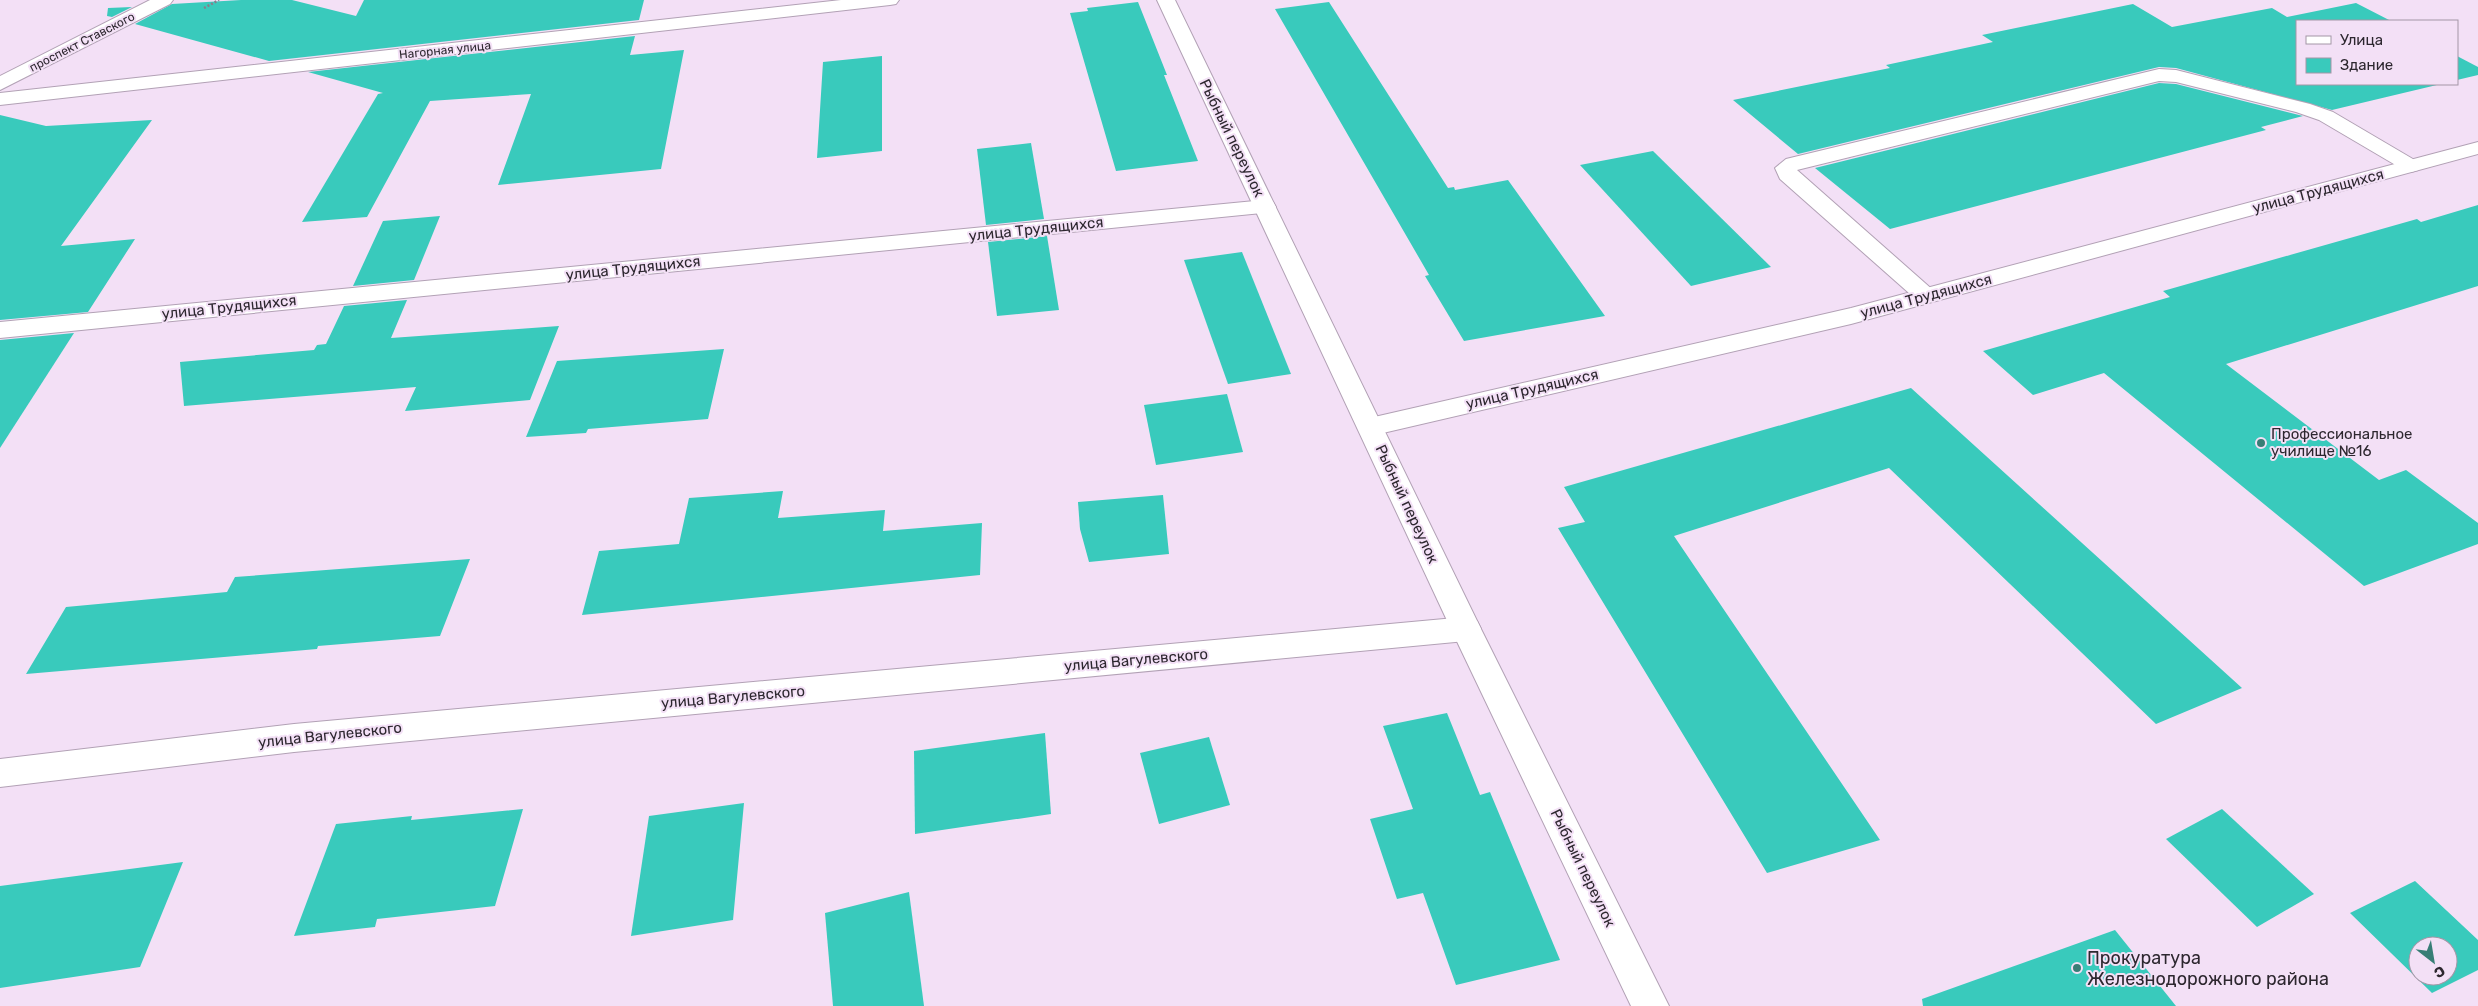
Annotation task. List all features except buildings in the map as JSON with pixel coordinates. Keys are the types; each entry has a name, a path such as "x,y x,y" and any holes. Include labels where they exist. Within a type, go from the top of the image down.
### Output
{"street":[{"name":"проспект Ставского","path":"0,84 164,0"},
{"name":"Нагорная улица","path":"0,99 890,0"},
{"name":"Рыбный переулок","path":"1166,0 1466,629 1650,1006"},
{"path":"1926,296 1788,174 1786,168 1793,163 2159,75 2176,76 2303,108 2326,116 2411,166"},
{"name":"улица Трудящихся","path":"1370,427 1926,296 2478,148"},
{"name":"улица Трудящихся","path":"0,330 1265,207"},
{"name":"улица Вагулевского","path":"0,773 294,738 1466,629"}],"place":[{"name":"Профессиональное училище №16","path":"2261,443"},
{"name":"Прокуратура Железнодорожного района","path":"2077,968"}]}
